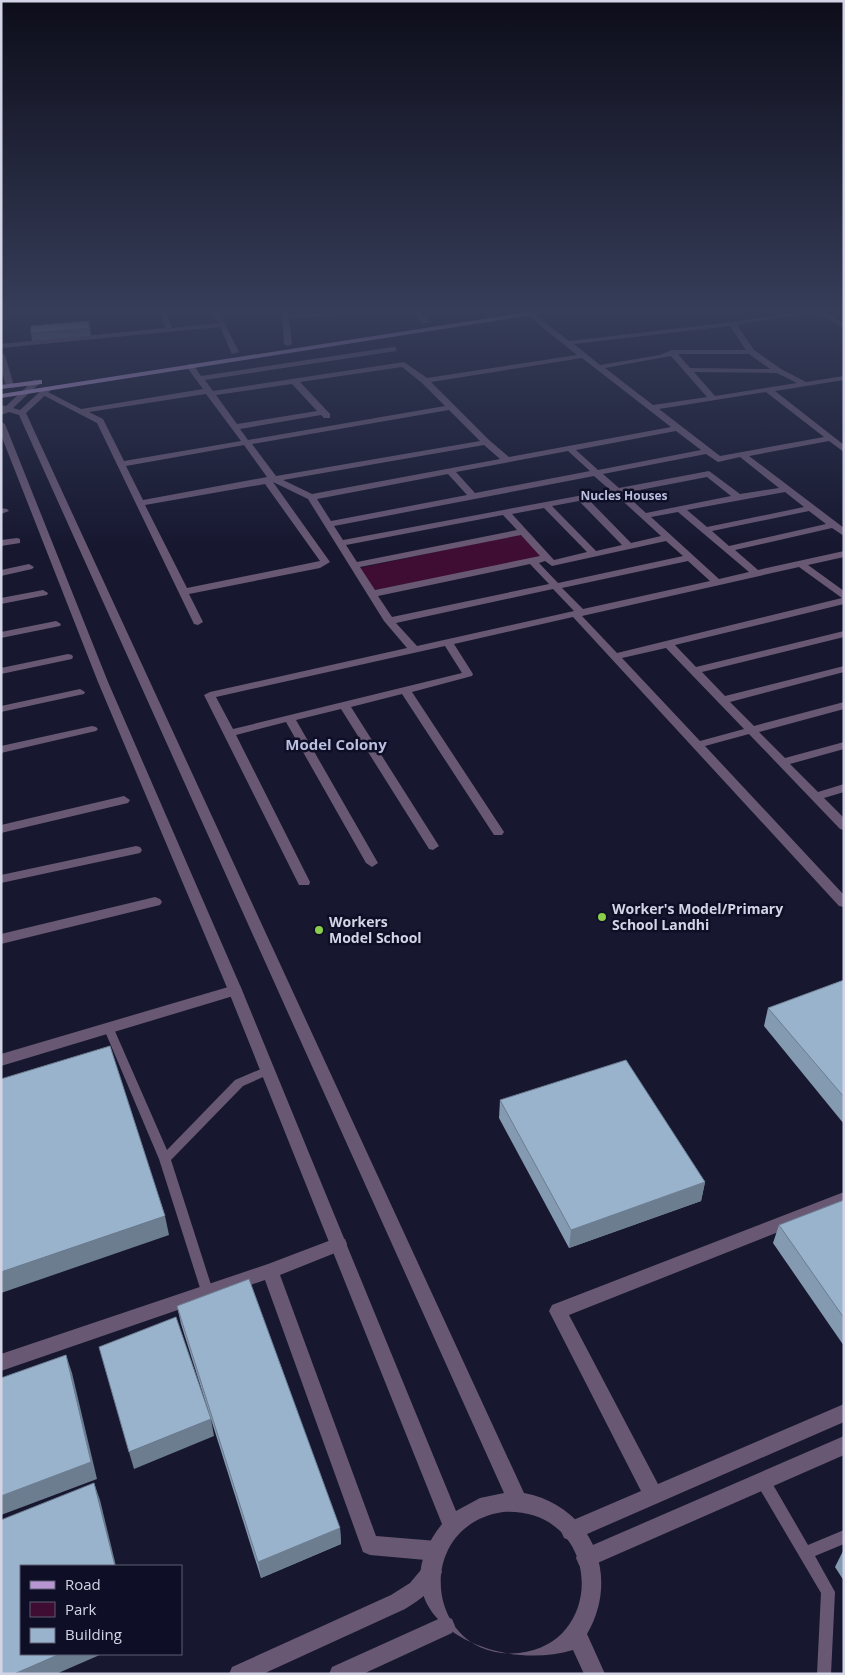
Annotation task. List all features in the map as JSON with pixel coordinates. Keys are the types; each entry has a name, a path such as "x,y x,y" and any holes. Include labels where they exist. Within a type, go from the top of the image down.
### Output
{"main road":[{"path":"3,407 25,392 51,390"}],"street":[{"path":"184,592 320,565 324,562 246,442 207,390"},
{"path":"81,411 229,390"},
{"path":"303,390 337,427"},
{"path":"435,390 486,442 507,460"},
{"path":"629,390 718,458 831,438"},
{"path":"706,390 713,399"},
{"path":"652,408 767,390"},
{"path":"768,390 844,450"},
{"path":"22,413 46,391 100,421 198,622"},
{"path":"3,407 25,392"},
{"path":"3,407 22,413 517,1499"},
{"path":"121,464 452,407"},
{"path":"235,427 323,412"},
{"path":"1,424 103,682 235,990 452,1524"},
{"path":"311,497 678,428"},
{"path":"140,503 486,442"},
{"path":"569,448 717,582"},
{"path":"330,524 709,452"},
{"path":"741,454 844,533"},
{"path":"450,471 474,496"},
{"path":"340,543 710,474 738,497"},
{"path":"270,479 311,497 330,524 389,621 415,650"},
{"path":"644,516 738,497 787,490"},
{"path":"581,498 629,546"},
{"path":"546,505 594,554"},
{"path":"705,530 810,508"},
{"path":"680,509 756,574"},
{"path":"506,513 552,563 667,538"},
{"path":"727,549 833,525"},
{"path":"354,566 523,532"},
{"path":"1,543 17,541"},
{"path":"304,882 210,695 844,554"},
{"path":"371,594 546,558"},
{"path":"389,621 689,558"},
{"path":"532,562 556,586 615,657 844,903"},
{"path":"801,564 844,596"},
{"path":"1,573 30,567"},
{"path":"1,601 43,593"},
{"path":"615,657 844,601"},
{"path":"1,635 56,624"},
{"path":"694,671 844,634"},
{"path":"230,733 346,706 468,674 448,643"},
{"path":"668,644 844,826"},
{"path":"1,671 68,657"},
{"path":"723,700 844,669"},
{"path":"405,690 498,832"},
{"path":"1,709 80,692"},
{"path":"346,706 434,846"},
{"path":"697,745 844,706"},
{"path":"290,719 372,863"},
{"path":"1,750 92,729"},
{"path":"783,762 844,745"},
{"path":"816,796 844,788"},
{"path":"1,829 124,800"},
{"path":"1,879 136,850"},
{"path":"1,940 155,902"},
{"path":"1,1060 235,990"},
{"path":"654,1496 558,1311 844,1199"},
{"path":"1,1363 270,1271 339,1244"},
{"path":"270,1271 370,1544 437,1551"},
{"path":"571,1531 844,1413"},
{"path":"586,1558 844,1444"},
{"path":"502,1499 517,1499 537,1505 556,1516 571,1531 586,1558 591,1584 587,1610 576,1634 565,1648 550,1658 517,1670 475,1656 458,1642 445,1626 437,1609 432,1591 432,1572 437,1551 452,1524 463,1514 482,1504 502,1499"},
{"path":"239,1674 398,1602 417,1590 432,1572"},
{"path":"339,1674 445,1626"},
{"path":"576,1634 594,1674"}],"lane":[{"path":"109,1029 165,1160 207,1291"},
{"path":"165,1160 239,1083 268,1070"},
{"path":"762,1481 828,1592 824,1674"},
{"path":"806,1553 844,1537"}],"green space":[{"path":"521,534 543,558 374,590 360,568"}],"building":[{"path":"844,980 844,1097 768,1008"},
{"path":"110,1046 165,1216 1,1272 1,1079"},
{"path":"626,1060 705,1182 571,1230 500,1100"},
{"path":"844,1200 844,1318 779,1225"},
{"path":"249,1279 340,1528 258,1562 177,1306"},
{"path":"176,1317 211,1419 129,1452 99,1347"},
{"path":"66,1355 91,1462 1,1496 1,1378"},
{"path":"94,1483 115,1565 20,1565 20,1655 58,1655 14,1674 1,1674 1,1520"}],"place":[{"name":"Worker's Model/Primary School Landhi","path":"602,917"},
{"name":"Workers Model School","path":"319,930"}],"district":[{"name":"Nucles Houses","path":"624,496"},
{"name":"Model Colony","path":"336,745"}]}
